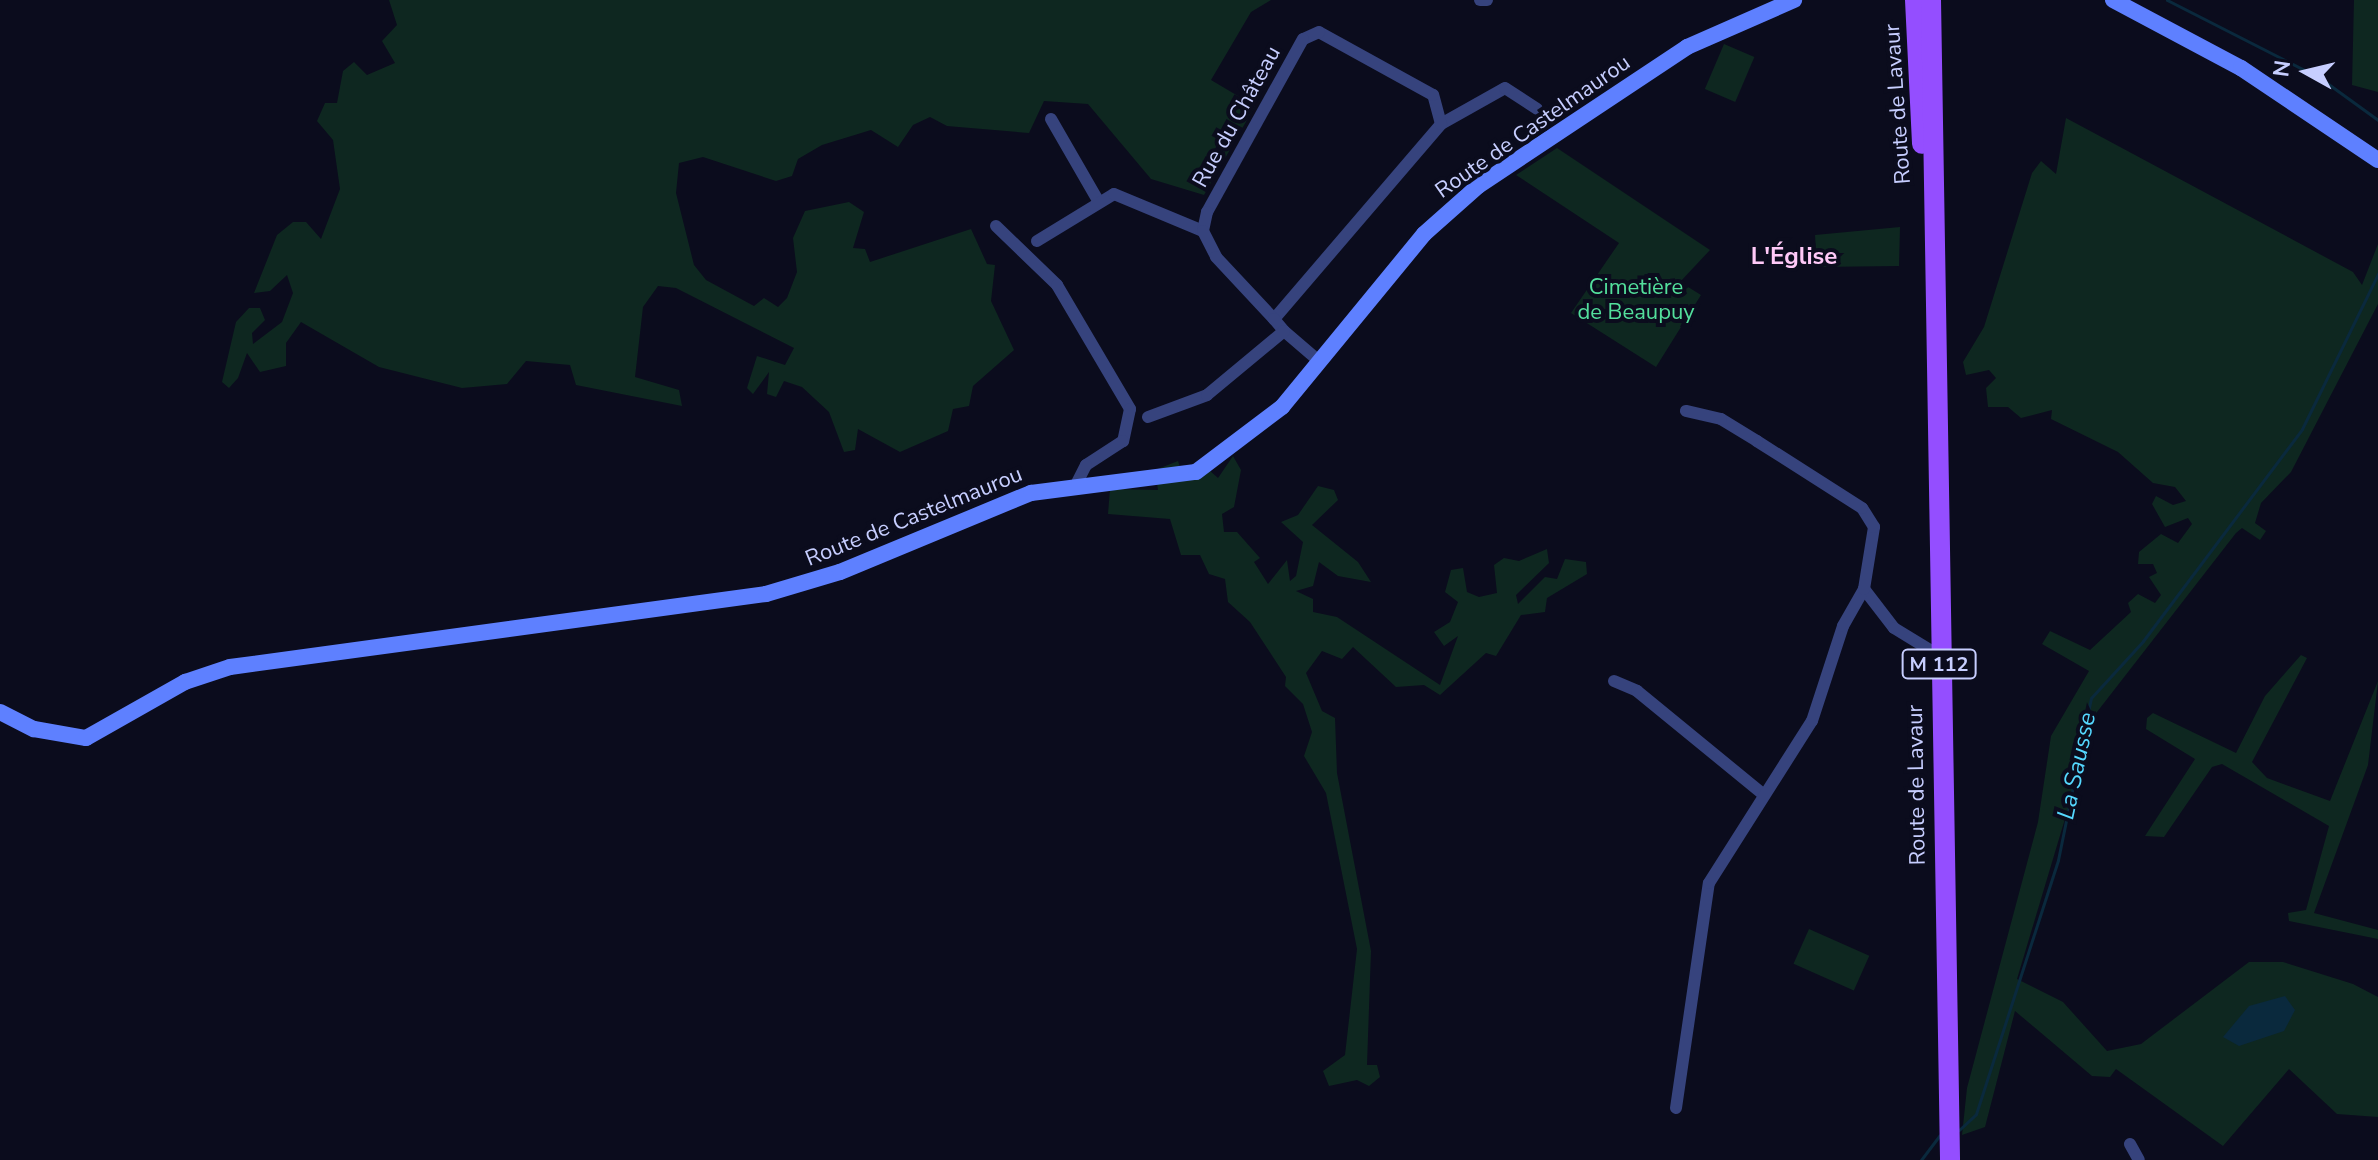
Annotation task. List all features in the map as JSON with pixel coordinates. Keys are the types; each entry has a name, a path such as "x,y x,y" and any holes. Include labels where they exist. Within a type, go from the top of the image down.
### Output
{"main road":[{"name":"Route de Lavaur","path":"1915,0 1930,204"},
{"name":"Route de Lavaur","path":"1931,0 1930,204 1949,1142"}],"street":[{"path":"1480,0 1487,0"},
{"name":"Route de Castelmaurou","path":"0,712 34,729 86,738 185,682 230,667 766,594 840,572 1008,500 1076,485 1196,472 1272,416 1424,234 1478,186 1687,47 1794,0"},
{"path":"2113,0 2241,68 2378,160"},
{"name":"Rue du Château","path":"1203,231 1207,212 1311,35 1328,35 1433,95 1441,124"},
{"path":"1274,319 1441,124 1505,88 1537,109"},
{"path":"1051,119 1099,202"},
{"path":"1037,241 1114,194 1130,199 1203,231 1216,257 1284,331 1320,362"},
{"path":"996,226 1057,285 1130,409 1123,441 1086,465 1076,485"},
{"path":"1148,417 1207,395 1284,331"},
{"path":"1676,1108 1709,883 1812,721 1843,626 1864,589 1874,527 1867,513 1721,419 1686,411"},
{"path":"1864,589 1894,628 1938,655"},
{"path":"1614,681 1637,691 1764,795"},
{"path":"2130,1144 2139,1160"}],"green space":[{"path":"389,0 1271,0 1251,12 1211,80 1255,106 1204,195 1151,179 1088,104 1044,101 1029,133 947,126 930,117 913,125 898,147 871,130 822,145 798,159 792,176 776,181 703,157 679,163 676,193 694,265 706,280 754,306 764,298 778,307 787,298 797,272 793,238 805,211 849,202 864,212 853,248 865,249 870,262 971,229 987,264 995,265 991,301 1014,350 973,386 969,406 953,409 948,431 900,452 858,429 855,450 844,452 829,412 802,387 784,381 776,397 767,394 769,372 753,394 747,388 757,356 785,365 794,348 676,288 658,286 643,307 635,377 679,390 682,406 576,385 570,365 526,361 507,384 462,388 379,367 301,322 286,343 286,366 260,372 247,353 238,378 229,388 222,382 236,322 249,308 260,308 265,320 252,333 253,344 282,322 293,293 287,275 270,291 254,293 277,235 293,222 306,222 321,239 340,189 333,140 317,121 325,103 337,103 343,71 354,62 367,75 395,63 382,41 397,25"},
{"path":"2354,0 2378,0 2378,92 2352,85"},
{"path":"1724,44 1754,57 1735,102 1705,89"},
{"path":"2066,118 2353,272 2362,285 2378,244 2378,304 2291,472 2261,503 2255,523 2266,531 2260,540 2242,528 2236,533 2097,712 2017,979 2063,1002 2107,1051 2141,1044 2249,962 2283,962 2353,984 2378,997 2378,1117 2337,1114 2289,1069 2223,1146 2116,1069 2110,1077 2092,1076 2015,1011 1985,1127 1962,1135 1967,1088 2038,822 2051,736 2089,671 2042,644 2050,631 2090,650 2131,612 2128,603 2138,594 2155,603 2161,595 2149,577 2157,573 2153,564 2138,564 2139,552 2161,534 2178,543 2192,524 2188,518 2165,527 2152,504 2156,496 2173,505 2186,501 2175,487 2153,483 2118,452 2051,419 2052,410 2021,418 2008,407 1988,407 1986,388 1996,378 1989,370 1966,375 1963,362 1984,327 2032,173 2041,161 2056,174"},
{"name":"Cimetière de Beaupuy","path":"1557,148 1710,250 1680,282 1701,295 1656,367 1571,313 1619,243 1516,175"},
{"path":"1900,227 1899,266 1817,267 1815,235"},
{"path":"1233,456 1241,470 1234,507 1222,514 1224,532 1237,532 1260,558 1254,562 1268,584 1287,560 1290,581 1296,576 1303,542 1281,522 1298,515 1318,486 1334,490 1338,500 1312,525 1358,562 1371,582 1338,576 1319,562 1313,586 1296,591 1313,599 1313,612 1337,617 1440,685 1458,636 1444,646 1434,632 1450,622 1458,602 1445,592 1451,570 1463,568 1467,592 1479,597 1497,593 1494,565 1504,558 1519,561 1547,549 1549,563 1516,595 1518,604 1545,577 1557,579 1565,559 1586,562 1587,574 1547,598 1545,612 1521,615 1496,656 1486,653 1440,695 1424,685 1396,687 1353,647 1342,659 1322,651 1306,673 1322,711 1335,718 1337,773 1371,951 1367,1065 1377,1065 1380,1077 1369,1086 1357,1080 1329,1086 1323,1071 1345,1055 1357,949 1326,793 1304,756 1312,732 1303,704 1285,686 1286,677 1250,622 1228,602 1225,579 1209,574 1200,555 1181,555 1170,519 1108,514 1110,489 1158,490 1155,470 1178,461 1184,479 1209,470 1218,478"},
{"path":"2301,655 2307,658 2252,762 2267,778 2330,801 2378,681 2368,765 2314,913 2378,930 2378,939 2289,921 2288,913 2306,910 2329,826 2222,764 2212,767 2164,837 2145,836 2195,759 2146,729 2147,718 2153,713 2236,753 2265,696"},
{"path":"1809,929 1869,956 1854,991 1794,964"}],"water":[{"path":"2285,996 2295,1010 2284,1031 2239,1046 2223,1037 2249,1006"}],"waterway":[{"path":"2167,0 2320,78 2378,120"},
{"name":"La Sausse","path":"1959,1130 1976,1114 2058,860 2091,698 2143,641 2302,429 2378,274"},
{"name":"La Sausse","path":"1921,1160 1940,1135"}],"district":[{"name":"L'Église","path":"1794,257"}]}
